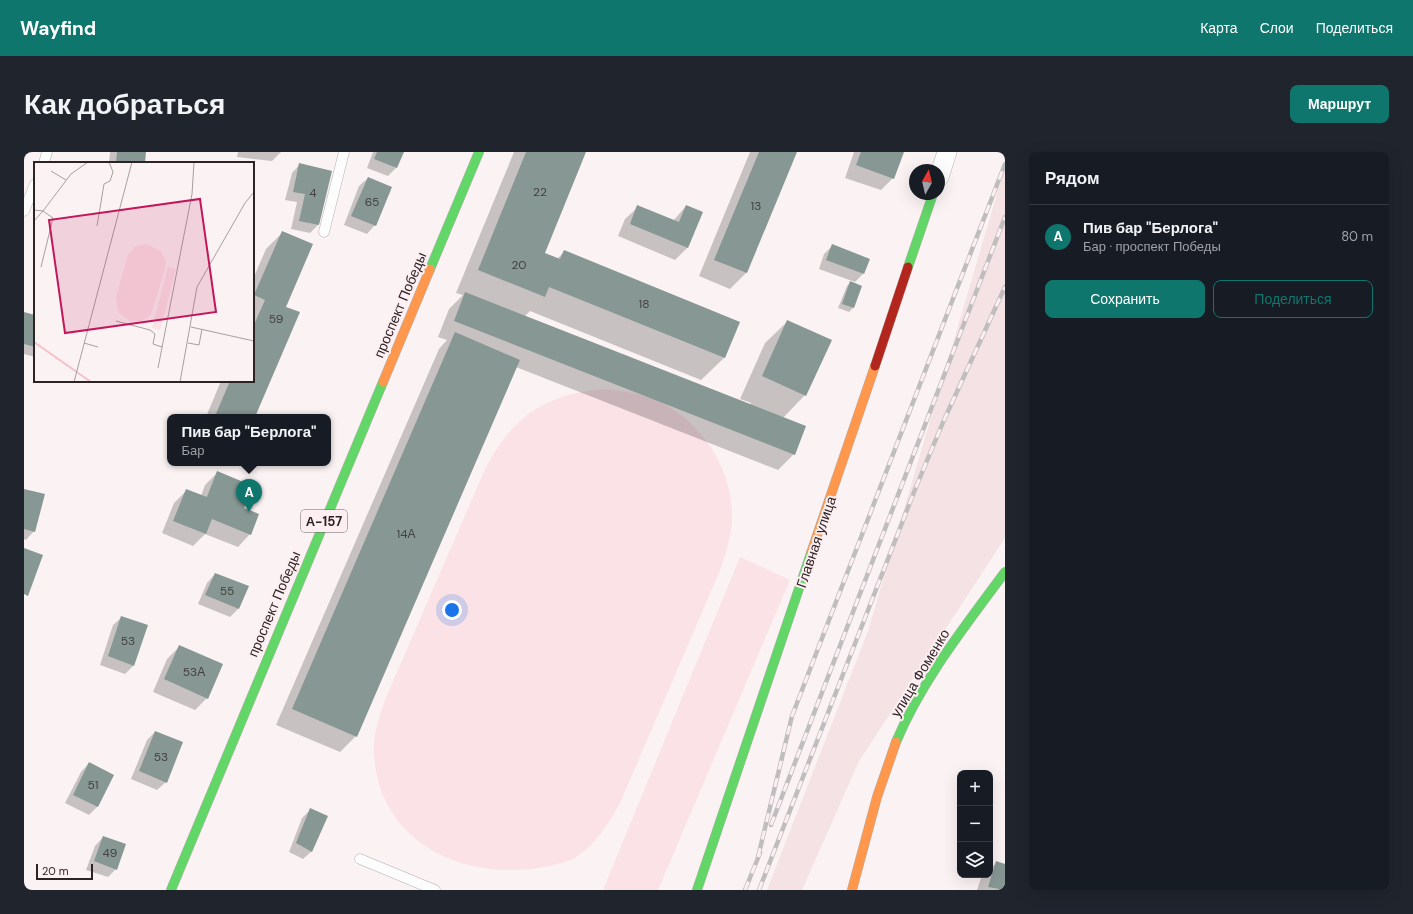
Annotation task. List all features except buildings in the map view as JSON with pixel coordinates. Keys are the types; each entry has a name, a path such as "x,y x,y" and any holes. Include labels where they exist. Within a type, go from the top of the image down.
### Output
{"street":[{"name":"проспект Победы","path":"171,890 478,152"},
{"path":"943,164 947,152"},
{"name":"Главная улица","path":"697,890 931,200"},
{"name":"улица Фоменко","path":"852,890 887,766 912,710 948,649 1005,572"}],"lane":[{"path":"44,162 47,152"},
{"path":"324,232 344,152"},
{"path":"24,211 34,186"},
{"path":"360,859 435,890"}],"shaded area":[{"path":"1005,167 1005,538 859,761 802,890 767,890 868,631"},
{"path":"605,389 641,395 670,407 685,418 699,432 711,448 720,464 727,483 731,501 732,520 721,568 620,803 600,835 587,849 571,860 538,868 504,870 471,866 441,855 415,838 394,816 380,787 374,752 374,739 378,720 384,702 486,467 497,449 520,421 534,410 565,396"},
{"path":"740,557 790,580 658,890 603,890"}],"railway":[{"path":"758,857 792,716 1005,164"},
{"path":"771,825 1005,217"},
{"path":"759,890 916,487 944,420 1005,287"},
{"path":"745,890 760,853"}],"traffic: fast":[{"path":"430,269 479,152"},
{"path":"908,267 931,200"},
{"path":"171,890 383,382"},
{"path":"697,890 811,553"},
{"path":"896,742 918,697 931,675 1005,572"}],"traffic: slow":[{"path":"383,382 430,269"},
{"path":"811,553 875,366"},
{"path":"852,890 877,797 896,742"}],"traffic: jam":[{"path":"875,366 908,267"}],"place":[{"name":"Пив бар \"Берлога\"","path":"249,512"}]}
